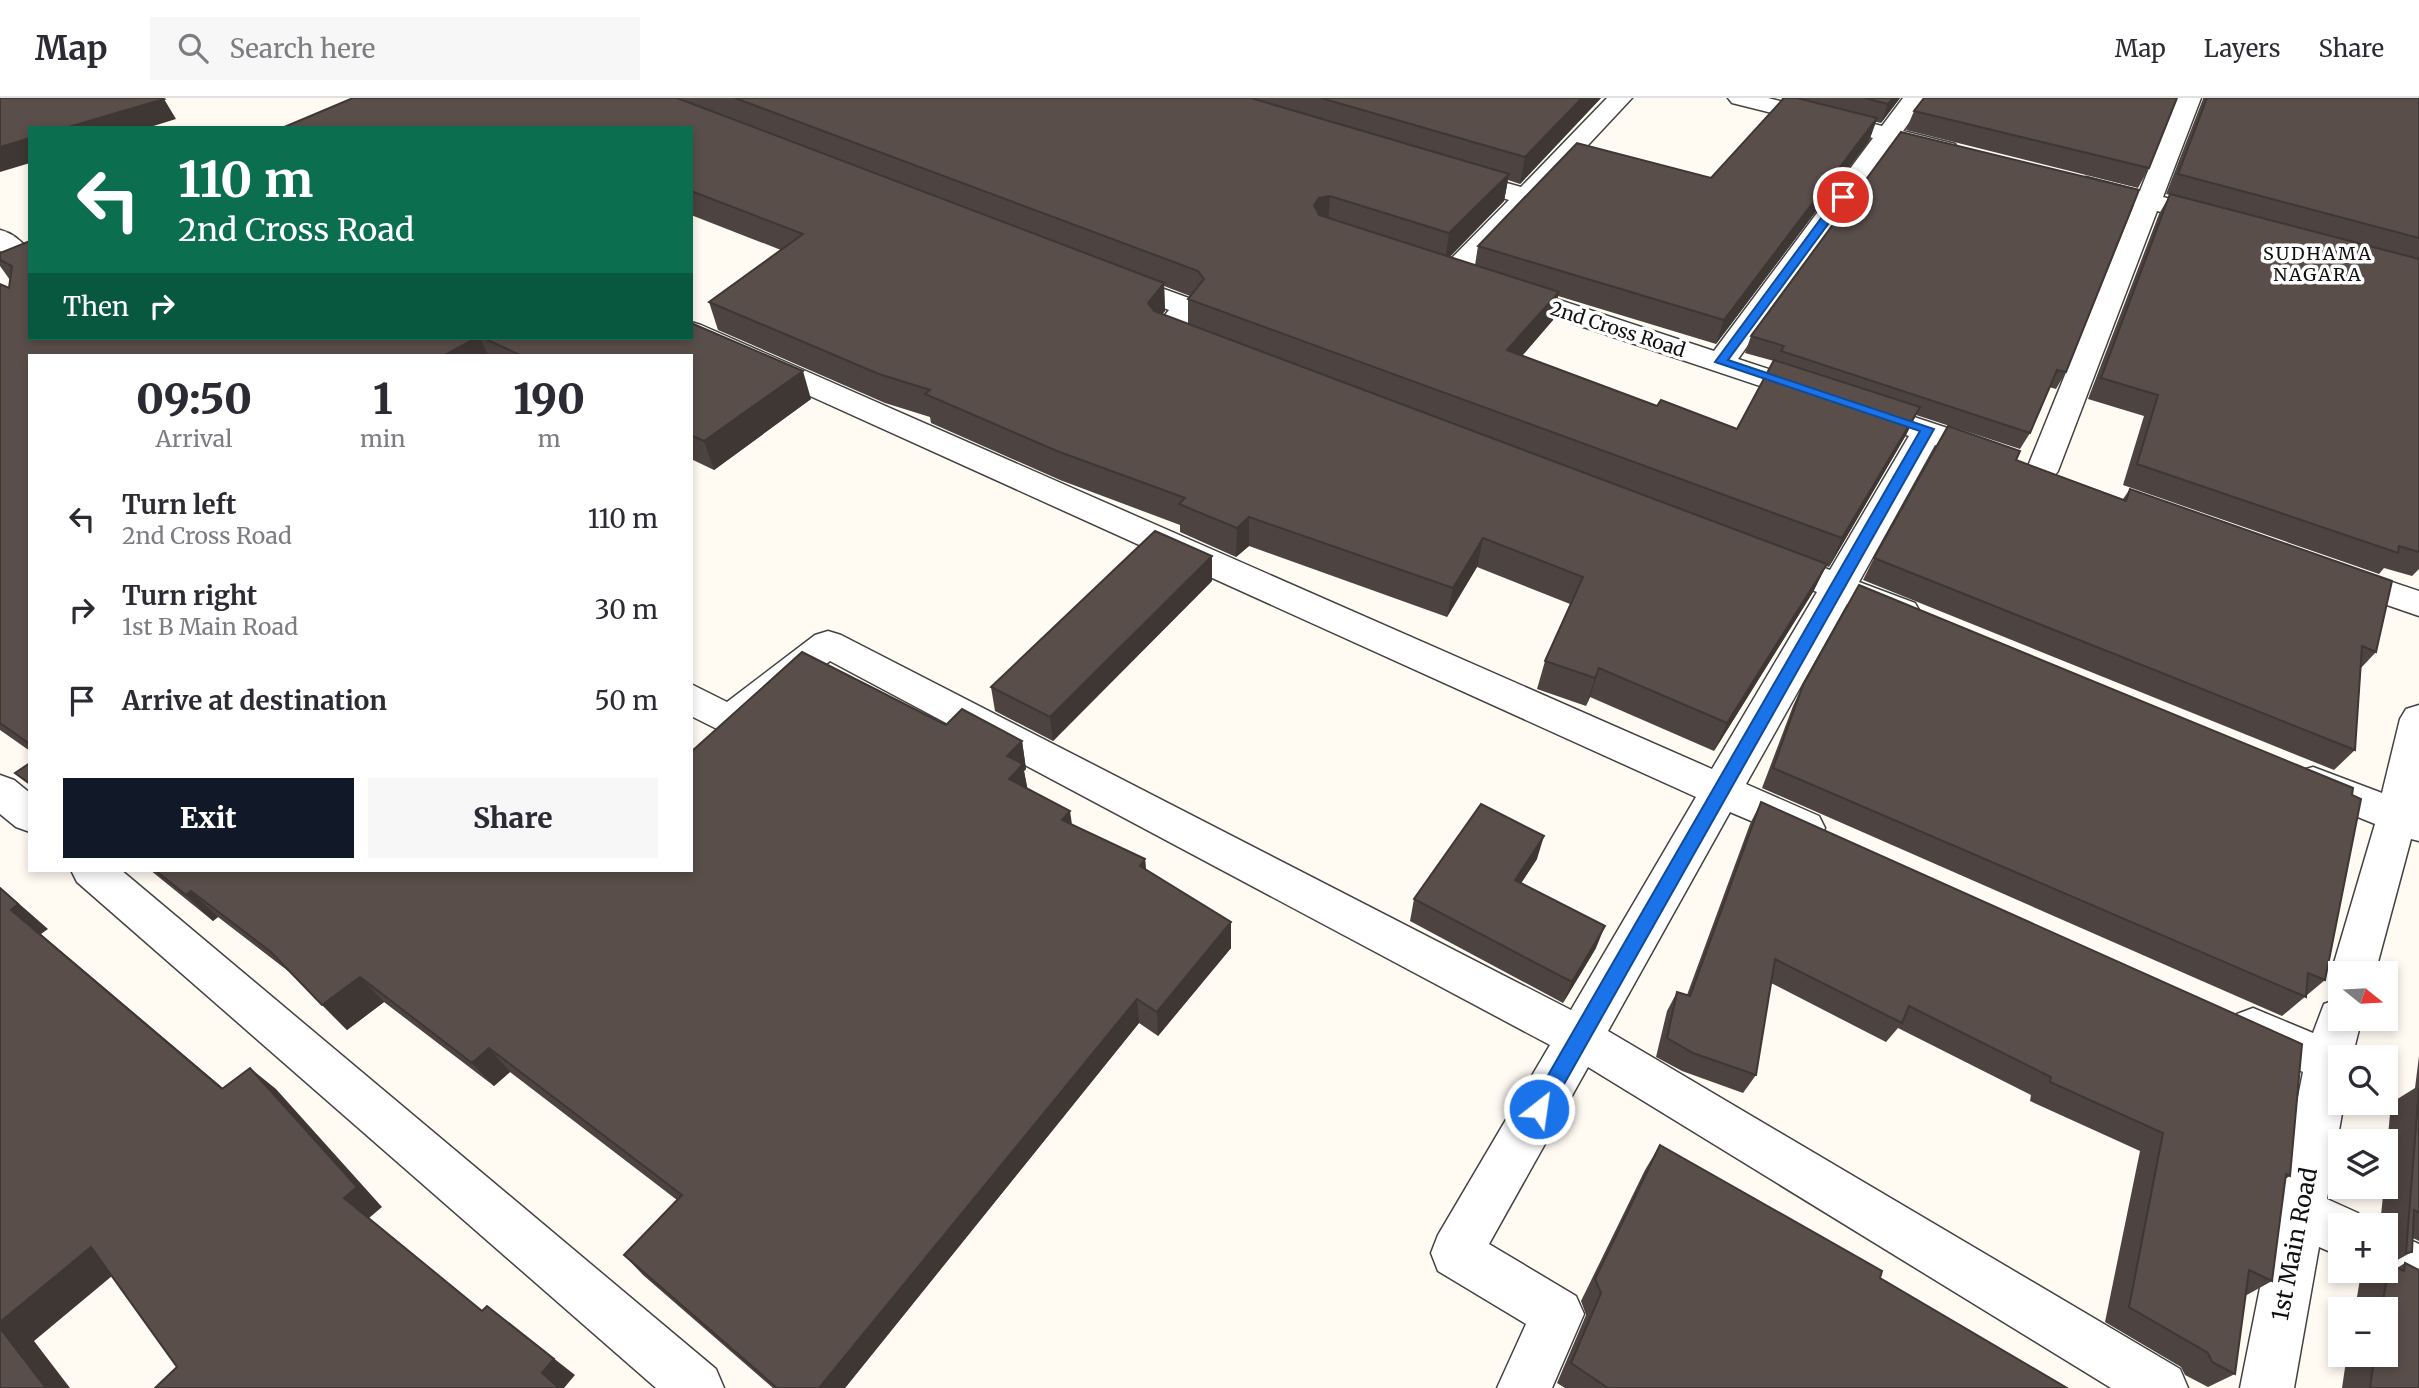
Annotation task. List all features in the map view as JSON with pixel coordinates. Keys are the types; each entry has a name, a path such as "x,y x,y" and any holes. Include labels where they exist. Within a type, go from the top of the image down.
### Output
{"street":[{"path":"1434,169 1526,197 1620,98"},
{"path":"1740,98 1966,154"},
{"path":"1721,362 1914,98"},
{"path":"2147,200 2189,98"},
{"path":"2056,177 2237,224"},
{"name":"2nd Cross Road","path":"1526,197 1440,270 1927,429 2055,476 2147,200"},
{"path":"1084,267 1187,307 1166,331 1231,356"},
{"path":"693,332 1835,841"},
{"path":"1524,1388 1558,1314 1456,1253 1927,429"},
{"path":"1747,551 1927,622"},
{"path":"2315,568 2419,604"},
{"path":"693,699 729,721 828,644 1580,1038 2161,1388"},
{"path":"2357,961 2408,821 2419,719"},
{"path":"2283,769 2408,821"},
{"path":"0,791 28,814"},
{"path":"94,872 697,1388"},
{"path":"2227,1016 2334,1040"},
{"name":"1st Main Road","path":"2267,1388 2320,1221 2334,1040"},
{"path":"2398,1260 2419,1271"}],"building":[{"path":"0,98 164,99 72,126 28,126 28,139 0,147"},
{"path":"353,98 677,98 1164,283 1148,303 1154,311 1827,564 1727,723 1599,668 1595,678 1545,661 1583,577 1483,538 1453,588 1249,517 1237,528 1179,504 1185,498 1057,451 925,394 930,390 879,374 709,302 803,234 693,192 693,126 287,126"},
{"path":"735,98 1251,98 1509,174 1449,233 1330,196 1319,198 1314,205 1319,215 1559,292 1507,350 1657,406 1661,400 1737,429 1774,360 1920,407 1842,538 1188,299 1204,279 1198,271"},
{"path":"1321,98 1582,98 1525,157"},
{"path":"1784,98 1797,98 1877,118 1724,320 1478,246 1577,143 1711,178"},
{"path":"1865,98 1893,98 1888,104"},
{"path":"1924,98 2177,98 2149,168 1914,111"},
{"path":"2207,98 2419,98 2419,238 2178,174"},
{"path":"1901,132 2139,190 2066,372 2057,370 2030,433 1781,351 1784,346 1751,336"},
{"path":"2170,194 2419,259 2419,552 2399,546 2398,553 2137,464 2158,395 2101,378"},
{"path":"28,242 28,340 472,340 447,354 28,354 28,743 0,723 0,284 9,288 12,266 0,260 0,253"},
{"path":"693,324 803,371 704,441 693,436 693,354 518,354 487,340 693,340"},
{"path":"1948,426 2020,451 2016,460 2126,501 2130,489 2392,581 2376,652 2362,646 2355,750 1874,558"},
{"path":"1155,531 1212,556 1050,717 991,687"},
{"path":"1859,585 2353,788 2352,795 2361,799 2325,980 2308,973 2306,997 1773,768 1803,685"},
{"path":"802,652 946,725 962,709 1022,741 1007,756 1023,764 1009,779 1070,811 1062,820 1145,859 1140,866 1231,922 1157,1012 1137,999 819,1388 777,1388 624,1255 682,1195 489,1048 472,1063 360,977 322,1005 271,952 191,891 186,895 157,872 693,872 693,750"},
{"path":"28,764 28,783 15,773"},
{"path":"1761,802 2302,1044 2290,1176 2286,1174 2272,1281 2249,1270 2235,1374 2212,1362 2208,1353 2129,1307 2163,1133 2050,1082 2051,1077 1909,1006 1902,1023 1775,959 1756,1075 1693,1053 1667,1038 1677,992 1690,996"},
{"path":"1481,804 1544,836 1515,880 1605,926 1572,982 1414,899"},
{"path":"0,888 18,904 11,910 222,1089 250,1068 357,1187 344,1198 482,1311 487,1306 554,1359 542,1373 559,1388 155,1388 177,1367 91,1247 0,1322"},
{"path":"2419,1088 2419,1213 2414,1210 2412,1252 2406,1253"},
{"path":"1660,1145 1882,1271 1880,1278 2067,1388 1608,1388 1571,1363 1601,1293 1595,1279"},
{"path":"2405,1263 2419,1270 2419,1388 2370,1388 2373,1367 2398,1367 2398,1297 2384,1297 2386,1283 2398,1283 2398,1268 2404,1271"},
{"path":"0,1328 46,1388 0,1388"}],"district":[{"name":"SUDHAMA NAGARA","path":"2318,263"}],"route":[{"path":"1539,1109 1927,429 1721,362 1843,197"}]}
